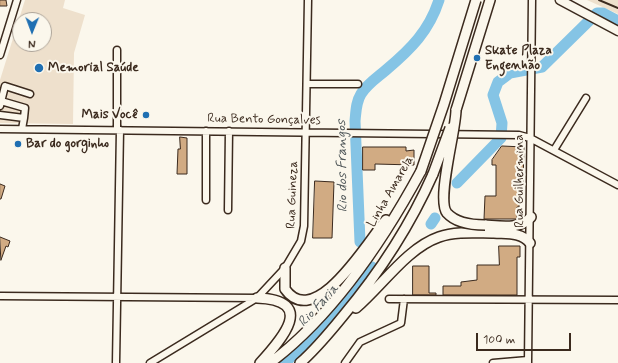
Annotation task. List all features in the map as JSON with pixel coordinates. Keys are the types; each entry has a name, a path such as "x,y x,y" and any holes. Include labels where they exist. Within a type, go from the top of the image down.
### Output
{"highway":[{"name":"Linha Amarela","path":"270,363 294,343 341,293 375,246 403,201 420,171 444,104 476,0"},
{"name":"Linha Amarela","path":"300,363 341,319 389,256 415,212 433,174 456,110 490,0"},
{"path":"456,110 455,126 444,183 444,207 446,212 458,221 485,225 517,226 527,222 531,217"},
{"path":"285,268 285,289 294,298 304,300 320,295 337,282 403,201"},
{"path":"341,319 360,305 418,248 440,236 469,233 516,234 524,236 530,243"},
{"path":"257,298 279,300 287,307 290,318 290,324 283,336 260,363"}],"main road":[{"path":"560,0 618,31"}],"street":[{"path":"0,55 18,0"},
{"name":"Rua Guineza","path":"150,363 257,298 285,268 297,251 303,235 308,0"},
{"name":"Rua Guilhermina","path":"528,361 531,217 530,138 532,0"},
{"path":"116,363 118,298 117,50"},
{"path":"307,84 358,84"},
{"path":"22,129 25,108 0,103 5,86 30,94"},
{"path":"554,150 586,98"},
{"path":"0,115 24,118"},
{"name":"Rua Bento Gonçalves","path":"0,129 510,134 530,138 618,185"},
{"path":"206,131 206,200"},
{"path":"228,210 229,131"},
{"path":"0,296 257,298"},
{"path":"389,299 618,300"},
{"path":"345,363 360,342 401,323 404,299"},
{"path":"493,363 528,361"}],"shaded area":[{"name":"Memorial Saúde","path":"25,0 65,0 63,8 85,15 74,53 73,124 0,123 0,80 12,42 12,52 52,52 52,12 21,12"},
{"path":"587,0 618,0 618,14"}],"building":[{"path":"0,0 6,0 7,6 0,6"},
{"path":"180,137 187,138 187,174 177,174"},
{"path":"502,146 524,147 523,184 520,184 517,219 484,219 485,196 496,196 496,165 492,165 492,160"},
{"path":"363,147 406,147 406,151 414,150 414,165 375,164 375,170 363,170"},
{"path":"315,181 334,182 332,238 313,238"},
{"path":"0,184 5,186 1,199 0,199"},
{"path":"0,237 10,241 8,247 6,246 1,260"},
{"path":"499,246 520,246 520,257 517,257 517,295 443,295 443,286 461,286 461,282 477,280 477,265 499,265"},
{"path":"413,266 429,266 429,293 436,293 436,295 413,295"}],"waterway":[{"name":"Rio dos Frangos","path":"360,242 355,121 358,100 366,87 403,55 418,39 430,21 439,0"},
{"name":"Rio Faria","path":"457,183 501,138 502,123 493,95 498,82 510,73 542,67 597,13 603,13 618,21"},
{"name":"Rio Faria","path":"431,224 435,218"},
{"name":"Rio Faria","path":"285,363 337,311 372,267"}],"railway":[{"path":"599,0 618,8"}],"place":[{"name":"Skate Plaza Engenhão","path":"477,58"},
{"name":"Memorial Saúde","path":"39,68"},
{"name":"Mais Você","path":"146,115"},
{"name":"Bar do gorginho","path":"18,144"}]}
